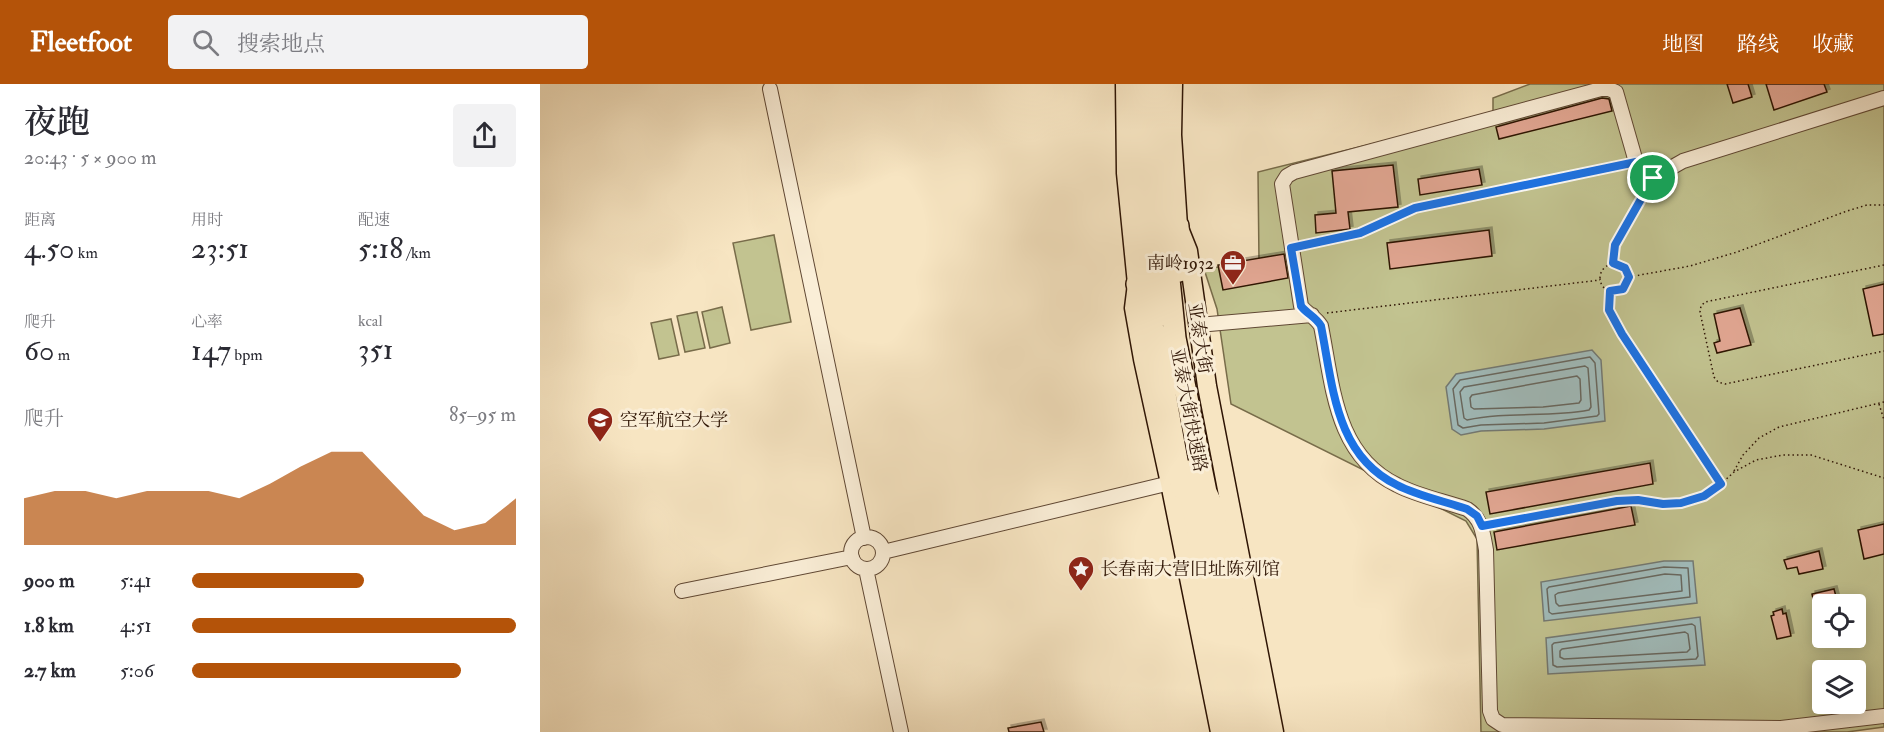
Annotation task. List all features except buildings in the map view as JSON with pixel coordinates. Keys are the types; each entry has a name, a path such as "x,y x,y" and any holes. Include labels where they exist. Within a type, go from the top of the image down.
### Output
{"highway":[{"name":"亚泰大街快速路","path":"1141,84 1143,164 1153,281 1192,494 1202,506"},
{"name":"亚泰大街快速路","path":"1157,84 1159,181 1175,338 1206,492 1202,506 1242,719 1257,732"},
{"path":"1137,284 1152,329 1184,496 1202,506 1214,490 1184,334 1178,226"}],"main road":[{"path":"1125,84 1126,173 1137,284 1134,308 1220,732"},
{"name":"亚泰大街","path":"1173,84 1172,135 1178,226 1188,251 1198,326 1239,555 1274,732"}],"lane":[{"path":"770,89 864,538"},
{"path":"1884,98 1683,161 1653,178 1645,175 1636,162 1616,93 1609,89 1601,89 1294,172 1282,183 1301,306 1304,311 1318,320 1321,326 1344,432 1357,453 1374,471 1398,486 1467,509 1477,516 1482,526 1486,550 1490,711 1493,719 1502,725 1781,728 1884,716"},
{"path":"1198,326 1312,315"},
{"path":"883,552 1170,483"},
{"path":"864,538 875,539 883,552 878,565 866,569 859,567 852,557 853,546 864,538"},
{"path":"681,591 852,557"},
{"path":"866,569 901,732"}],"path":[{"path":"1291,248 1360,233 1415,208 1636,162"},
{"path":"1613,263 1615,245 1653,178"},
{"path":"1629,277 1690,266 1737,252 1847,211 1884,205"},
{"path":"1613,263 1625,268 1629,277"},
{"path":"1613,263 1604,268 1600,280 1603,286 1610,291 1623,289 1629,277"},
{"path":"1884,265 1705,302 1700,312 1714,377 1718,382 1725,384 1884,351"},
{"path":"1312,315 1600,280"},
{"path":"1610,291 1609,310 1613,320 1721,484"},
{"path":"1734,472 1743,455 1759,438 1779,427 1884,402"},
{"path":"1879,403 1884,420"},
{"path":"1482,526 1617,501 1681,503 1704,496 1734,472 1756,460 1783,455 1811,455 1884,478"}],"green space":[{"path":"1530,84 1884,84 1884,727 1847,732 1481,732 1477,539 1466,521 1231,404 1217,309 1204,269 1259,261 1258,172 1493,114 1493,98"},
{"path":"774,235 791,322 751,330 733,243"},
{"path":"722,307 730,343 710,348 702,312"},
{"path":"697,312 705,348 685,352 677,316"},
{"path":"671,319 679,355 659,359 651,323"}],"water":[{"path":"1592,350 1601,360 1605,421 1544,429 1481,431 1461,435 1452,429 1446,387 1456,374"},
{"path":"1664,561 1693,561 1697,603 1544,621 1541,582"},
{"path":"1700,617 1705,665 1548,674 1546,638"}],"place":[{"name":"南岭1932","path":"1233,286"},
{"name":"空军航空大学","path":"600,443"},
{"name":"长春南大营旧址陈列馆","path":"1081,592"}],"route":[{"path":"1636,162 1645,175 1653,178 1615,245 1613,263 1622,265 1629,277 1623,289 1610,291 1609,310 1622,334 1721,484 1704,496 1681,503 1617,501 1482,526 1477,516 1467,509 1398,486 1374,471 1357,453 1344,432 1321,326 1318,320 1304,311 1301,306 1291,248 1360,233 1415,208 1636,162"}]}
